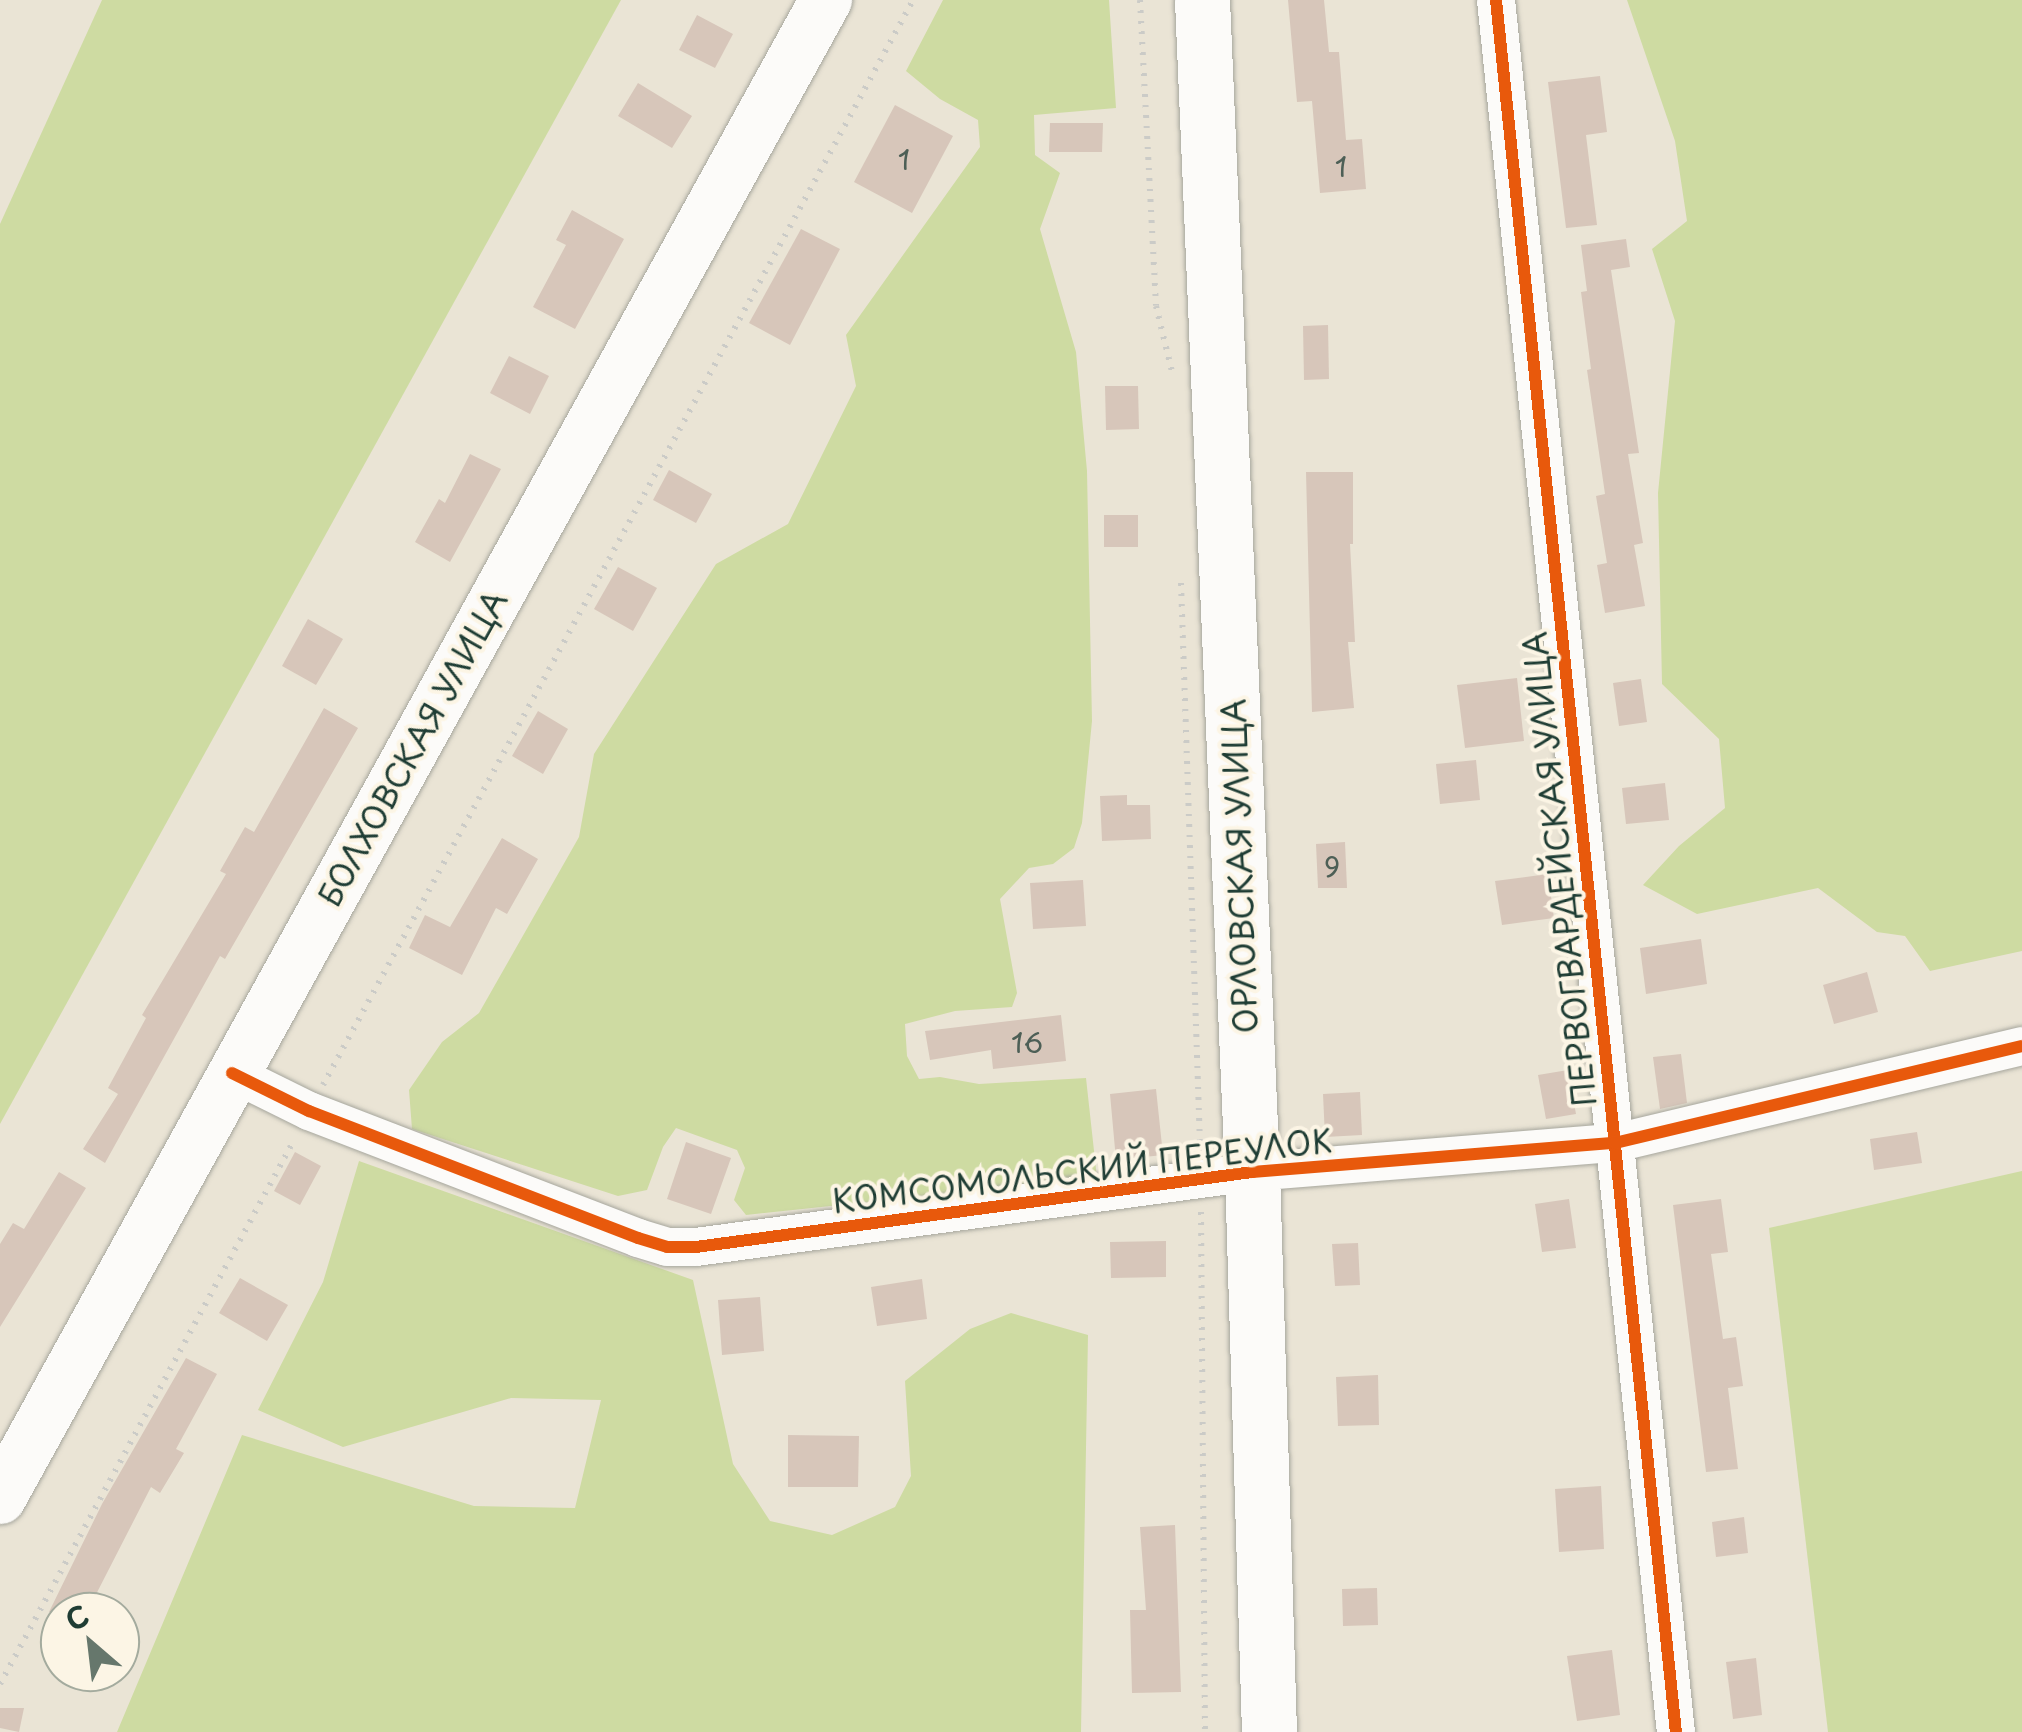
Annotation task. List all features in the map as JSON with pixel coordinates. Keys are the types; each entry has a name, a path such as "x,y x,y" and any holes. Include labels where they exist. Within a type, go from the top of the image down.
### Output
{"main road":[{"name":"БОЛХОВСКАЯ УЛИЦА","path":"0,1498 826,0"},
{"name":"ОРЛОВСКАЯ УЛИЦА","path":"1202,0 1226,1175 1269,1732"}],"street":[{"name":"ПЕРВОГВАРДЕЙСКАЯ УЛИЦА","path":"1496,0 1676,1732"},
{"name":"КОМСОМОЛЬСКИЙ ПЕРЕУЛОК","path":"232,1073 309,1110 666,1246 696,1247 1226,1175 1615,1143 2022,1046"}],"path":[{"path":"0,1684 913,0"},
{"path":"1140,0 1156,306 1174,381"},
{"path":"1181,578 1226,1175 1206,1732"}],"green space":[{"path":"102,0 621,0 0,1124 0,224"},
{"path":"943,0 1109,0 1116,108 1034,115 1035,155 1060,173 1040,229 1076,352 1087,471 1092,721 1082,823 1074,848 1053,864 1029,868 1000,899 1017,993 1012,1007 955,1011 905,1024 907,1056 919,1079 940,1077 979,1084 1086,1078 1097,1178 746,1215 734,1200 745,1168 737,1150 676,1128 663,1147 647,1190 618,1196 412,1129 409,1090 442,1042 479,1013 579,837 594,754 716,564 788,524 856,386 846,335 980,147 978,120 940,99 906,71"},
{"path":"1627,0 2022,0 2022,951 1930,971 1905,936 1877,932 1818,888 1697,914 1643,885 1679,846 1725,808 1719,739 1662,684 1658,493 1675,321 1652,249 1687,221 1675,141"},
{"path":"359,1161 693,1280 733,1464 770,1521 832,1535 895,1507 911,1476 905,1381 970,1329 1011,1313 1088,1335 1081,1732 117,1732 134,1692 140,1692 140,1677 242,1435 474,1506 575,1508 601,1400 511,1398 343,1447 258,1410 323,1282"},
{"path":"2022,1171 2022,1732 1828,1732 1769,1228"}],"building":[{"path":"1288,0 1324,0 1329,52 1339,52 1346,140 1362,139 1366,189 1320,193 1312,101 1297,102"},
{"path":"697,15 733,34 715,68 679,50"},
{"path":"1600,76 1607,132 1586,135 1597,225 1566,228 1548,82"},
{"path":"638,83 692,116 672,148 618,116"},
{"path":"895,105 953,136 912,213 854,182"},
{"path":"1050,123 1103,123 1102,152 1049,152"},
{"path":"572,210 624,239 575,329 533,307 566,245 556,240"},
{"path":"801,229 840,249 790,345 749,323"},
{"path":"1626,239 1630,267 1611,270 1639,453 1628,454 1643,543 1634,545 1645,606 1605,613 1597,565 1607,563 1596,496 1605,494 1587,370 1591,369 1581,292 1587,291 1581,245"},
{"path":"1328,325 1329,379 1304,380 1303,326"},
{"path":"509,356 549,376 530,414 490,393"},
{"path":"1105,386 1138,386 1139,429 1106,430"},
{"path":"470,454 501,469 450,562 415,542 439,499 445,503"},
{"path":"669,470 712,494 696,523 653,500"},
{"path":"1306,472 1353,472 1350,544 1355,642 1348,642 1354,708 1312,712"},
{"path":"1104,515 1138,515 1138,547 1104,547"},
{"path":"618,567 657,588 633,631 594,609"},
{"path":"308,619 343,639 316,685 282,666"},
{"path":"1517,678 1524,741 1465,748 1457,685"},
{"path":"1641,679 1647,722 1619,726 1613,683"},
{"path":"324,708 358,728 225,959 220,956 105,1163 83,1149 118,1094 108,1088 146,1018 142,1015 226,874 220,871 245,827 254,832"},
{"path":"538,711 568,729 543,774 512,756"},
{"path":"1476,760 1480,800 1440,804 1436,764"},
{"path":"1665,783 1669,820 1626,824 1622,788"},
{"path":"1127,795 1127,805 1150,805 1151,839 1102,841 1100,796"},
{"path":"502,838 538,859 507,914 496,908 462,975 409,948 425,915 450,927"},
{"path":"1345,842 1347,888 1318,888 1316,844"},
{"path":"1548,874 1554,918 1502,925 1495,881"},
{"path":"1083,880 1086,926 1033,929 1030,883"},
{"path":"1701,939 1707,984 1646,994 1640,948"},
{"path":"1867,972 1878,1012 1834,1024 1823,985"},
{"path":"1061,1015 1066,1061 993,1069 991,1050 930,1060 925,1031"},
{"path":"1681,1054 1687,1103 1660,1109 1653,1057"},
{"path":"1568,1070 1576,1114 1546,1119 1538,1075"},
{"path":"1156,1089 1163,1155 1116,1160 1110,1094"},
{"path":"1360,1092 1362,1135 1325,1137 1323,1094"},
{"path":"1917,1132 1922,1163 1874,1170 1870,1139"},
{"path":"686,1142 731,1158 711,1214 667,1199"},
{"path":"295,1152 321,1166 300,1205 274,1191"},
{"path":"59,1172 86,1188 0,1327 0,1244 13,1223 24,1229"},
{"path":"1569,1199 1576,1248 1542,1252 1535,1204"},
{"path":"1721,1199 1728,1252 1711,1254 1723,1339 1736,1337 1743,1386 1728,1388 1738,1469 1706,1472 1673,1205"},
{"path":"1166,1241 1166,1277 1111,1278 1110,1242"},
{"path":"1358,1243 1360,1285 1335,1286 1332,1244"},
{"path":"240,1278 288,1305 267,1341 219,1313"},
{"path":"922,1279 927,1319 877,1326 871,1287"},
{"path":"760,1297 764,1351 722,1355 718,1300"},
{"path":"186,1358 217,1374 176,1449 184,1453 160,1493 151,1487 97,1592 59,1592 102,1504"},
{"path":"1378,1375 1379,1425 1338,1426 1336,1377"},
{"path":"788,1435 859,1436 858,1487 788,1487"},
{"path":"1601,1486 1604,1549 1559,1552 1555,1489"},
{"path":"1744,1517 1748,1553 1716,1557 1712,1522"},
{"path":"1175,1525 1181,1692 1132,1693 1130,1610 1146,1610 1140,1527"},
{"path":"1377,1588 1378,1625 1343,1626 1342,1589"},
{"path":"1612,1650 1620,1715 1577,1721 1567,1656"},
{"path":"1756,1658 1762,1715 1733,1719 1726,1662"},
{"path":"0,1708 24,1708 19,1732 0,1728"}],"cycle path":[{"path":"1496,0 1676,1732"},
{"path":"232,1073 309,1111 638,1238 667,1247 696,1247 1252,1172 1615,1143 2022,1046"}]}
